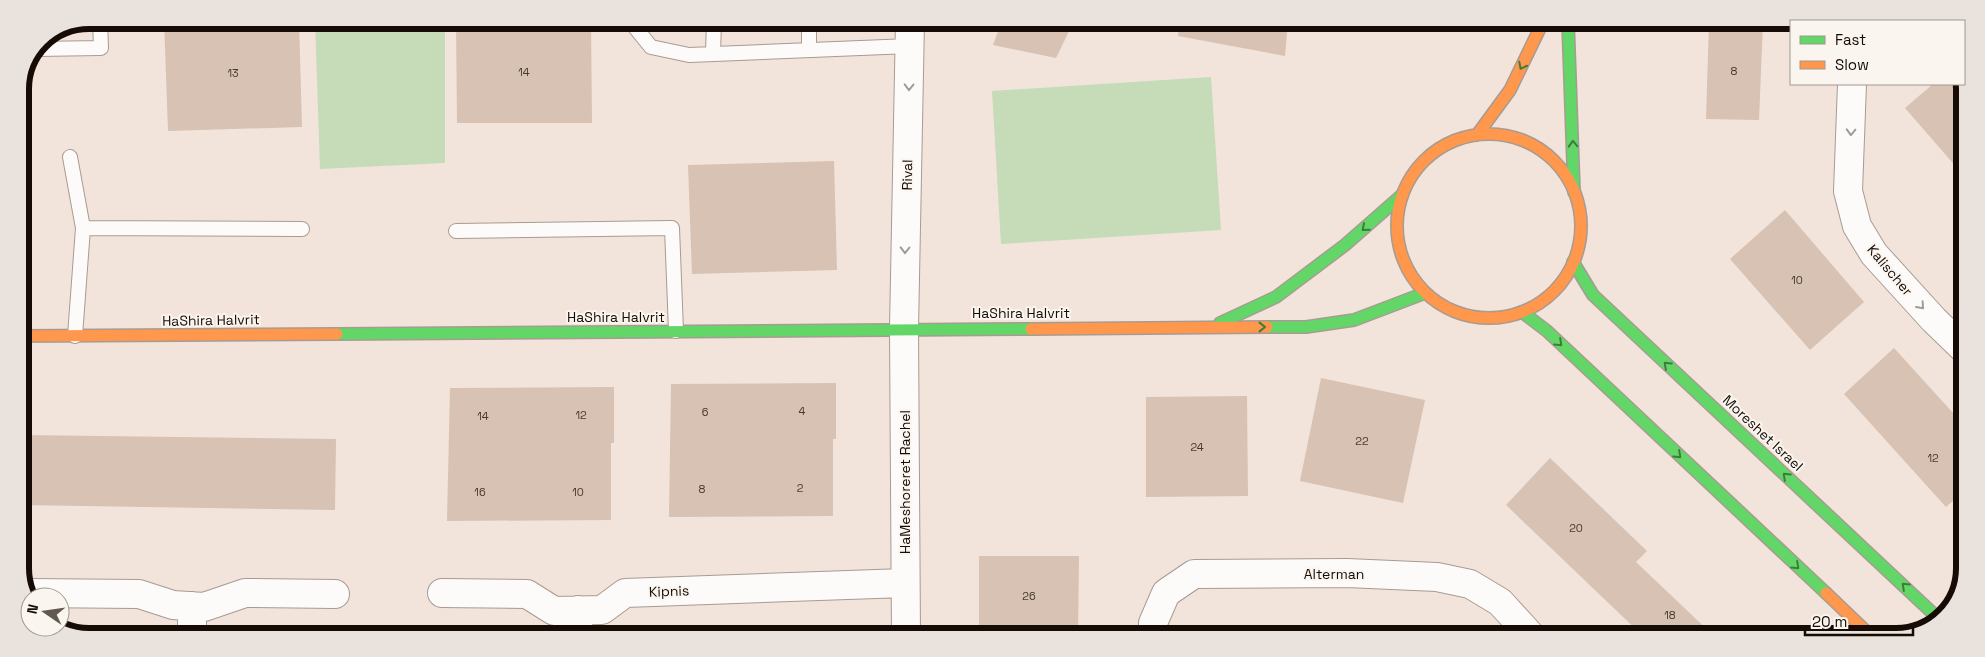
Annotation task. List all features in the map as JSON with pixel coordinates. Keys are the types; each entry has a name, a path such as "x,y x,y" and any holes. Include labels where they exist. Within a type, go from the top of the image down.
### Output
{"street":[{"path":"1477,135 1510,90 1540,29"},
{"path":"1568,29 1574,193"},
{"name":"Rival","path":"904,329 910,34"},
{"name":"Kalischer","path":"1852,85 1848,191 1857,226 1874,254 1956,342"},
{"path":"1477,135 1502,135 1526,141 1546,154 1563,172 1574,193 1580,214 1580,237 1573,262 1561,283 1544,300 1522,312 1497,318 1471,317 1447,308 1425,293 1409,272 1399,247 1397,221 1402,196 1414,173 1431,154 1453,141 1477,135"},
{"name":"HaShira HaIvrit","path":"1213,327 1276,297 1345,245 1402,196"},
{"name":"Moreshet Israel","path":"1573,262 1593,295 1934,615"},
{"name":"HaShira HaIvrit","path":"29,336 1306,327 1354,320 1425,293"},
{"path":"1522,312 1547,331 1862,628"},
{"name":"HaMeshoreret Rachel","path":"904,329 906,628"},
{"name":"Alterman","path":"1153,628 1153,623 1166,592 1194,574 1347,573 1437,576 1470,584 1500,602 1524,628"},
{"name":"Kipnis","path":"442,593 527,594 578,623 602,610 626,592 905,583"},
{"path":"70,593 139,594 173,605 204,607 245,593 335,594"},
{"path":"192,606 192,628"}],"lane":[{"path":"44,49 100,48 100,29"},
{"path":"636,29 651,47 688,55 809,50 910,34"},
{"path":"713,54 714,29"},
{"path":"809,29 809,50"},
{"path":"70,157 83,228 75,336"},
{"path":"83,228 302,229"},
{"path":"456,231 672,228 676,331"}],"green space":[{"path":"315,29 445,29 445,163 320,169"},
{"path":"1211,77 1221,230 1001,244 992,91"}],"building":[{"path":"164,29 299,29 302,127 168,131"},
{"path":"456,29 591,29 592,123 457,123"},
{"path":"999,29 1070,29 1056,58 993,45"},
{"path":"1179,29 1287,29 1285,56 1178,36"},
{"path":"1709,29 1763,29 1759,120 1706,119"},
{"path":"1932,85 1956,85 1956,167 1905,108"},
{"path":"834,161 837,270 692,274 688,165"},
{"path":"1785,210 1864,302 1810,350 1730,259"},
{"path":"1894,348 1956,416 1956,498 1946,507 1844,394"},
{"path":"1321,378 1425,400 1403,503 1300,481"},
{"path":"836,383 836,439 833,439 833,516 669,517 671,384"},
{"path":"614,387 614,443 611,443 611,520 447,521 450,388"},
{"path":"1247,396 1248,496 1146,497 1146,397"},
{"path":"29,435 336,439 335,510 29,505"},
{"path":"1550,458 1647,551 1636,562 1706,628 1635,628 1506,505"},
{"path":"979,556 1079,556 1078,628 979,628"}],"traffic: fast":[{"path":"1568,29 1574,192"},
{"path":"1220,323 1276,297 1345,245 1402,195"},
{"path":"1573,262 1593,295 1934,615"},
{"path":"1267,327 1306,327 1354,320 1425,293"},
{"path":"1522,312 1547,331 1826,593"},
{"path":"337,334 1031,329"}],"traffic: slow":[{"path":"1477,135 1510,90 1540,29"},
{"path":"1489,134 1507,136 1524,141 1554,161 1574,191 1579,208 1581,226 1579,244 1574,261 1554,291 1524,311 1507,316 1489,318 1471,316 1454,311 1424,291 1404,261 1399,244 1397,226 1399,208 1404,191 1424,161 1454,141 1471,136 1489,134"},
{"path":"1031,329 1267,327"},
{"path":"29,336 337,334"},
{"path":"1826,593 1863,628"}]}
